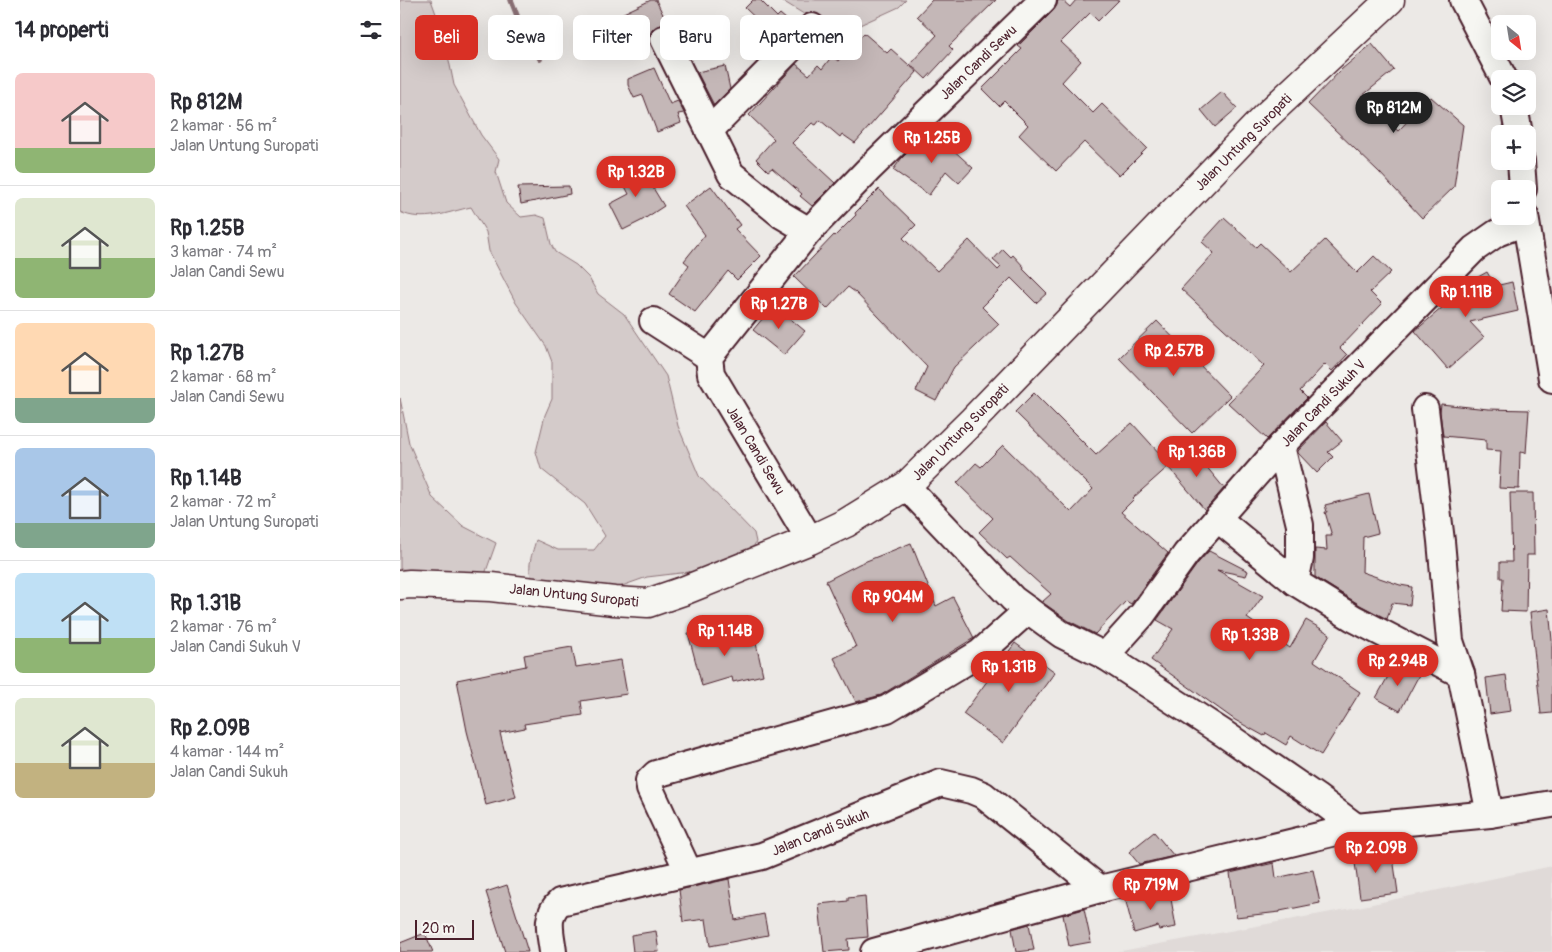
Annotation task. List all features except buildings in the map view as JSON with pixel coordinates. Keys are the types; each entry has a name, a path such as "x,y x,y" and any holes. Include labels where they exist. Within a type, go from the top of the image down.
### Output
{"main road":[{"name":"Jalan Untung Suropati","path":"400,585 491,587 614,602 648,603 683,591 810,540 846,523 906,486 974,420 1265,117 1390,0"}],"street":[{"name":"Jalan Candi Sewu","path":"810,540 711,374 709,358 809,231 868,170 1042,0"},
{"path":"1463,0 1499,70"},
{"path":"674,60 731,174 782,215 809,231"},
{"path":"709,130 778,60"},
{"name":"Jalan Candi Sukuh V","path":"1105,656 1142,614 1186,554 1280,446 1474,249 1497,233 1513,225"},
{"path":"1526,225 1552,379"},
{"path":"653,321 709,358"},
{"path":"1425,409 1441,541 1450,641 1461,674 1490,814"},
{"path":"1280,446 1300,525 1300,558 1295,582"},
{"path":"906,486 1013,599 1061,634 1105,656 1223,733 1356,827"},
{"path":"1217,518 1295,582 1353,618 1461,674"},
{"path":"689,873 650,789 649,781 656,774 887,709 980,653 1028,610"},
{"name":"Jalan Candi Sukuh","path":"553,952 549,918 552,909 560,902 762,856 942,783 983,795 1100,889"},
{"path":"874,952 1100,889 1356,827 1490,814 1552,804"}],"shaded area":[{"path":"400,0 431,0 436,15 415,15 415,60 449,60 454,85 481,135 499,159 496,172 506,203 521,217 536,215 545,218 551,244 555,252 576,265 589,278 598,294 624,314 666,376 678,426 699,476 754,533 756,542 751,551 706,570 647,577 605,592 536,587 530,569 536,540 558,550 594,550 605,536 585,504 541,469 536,452 545,415 552,399 552,362 546,346 516,303 489,251 486,232 471,207 427,217 418,217 400,212"},
{"path":"781,0 906,0 899,7 862,24 862,15 805,15"},
{"path":"400,398 409,443 432,497 463,526 496,543 484,577 400,569"},
{"path":"1552,866 1552,952 1116,952 1358,907"}],"waterway":[{"path":"511,0 517,15"}]}
